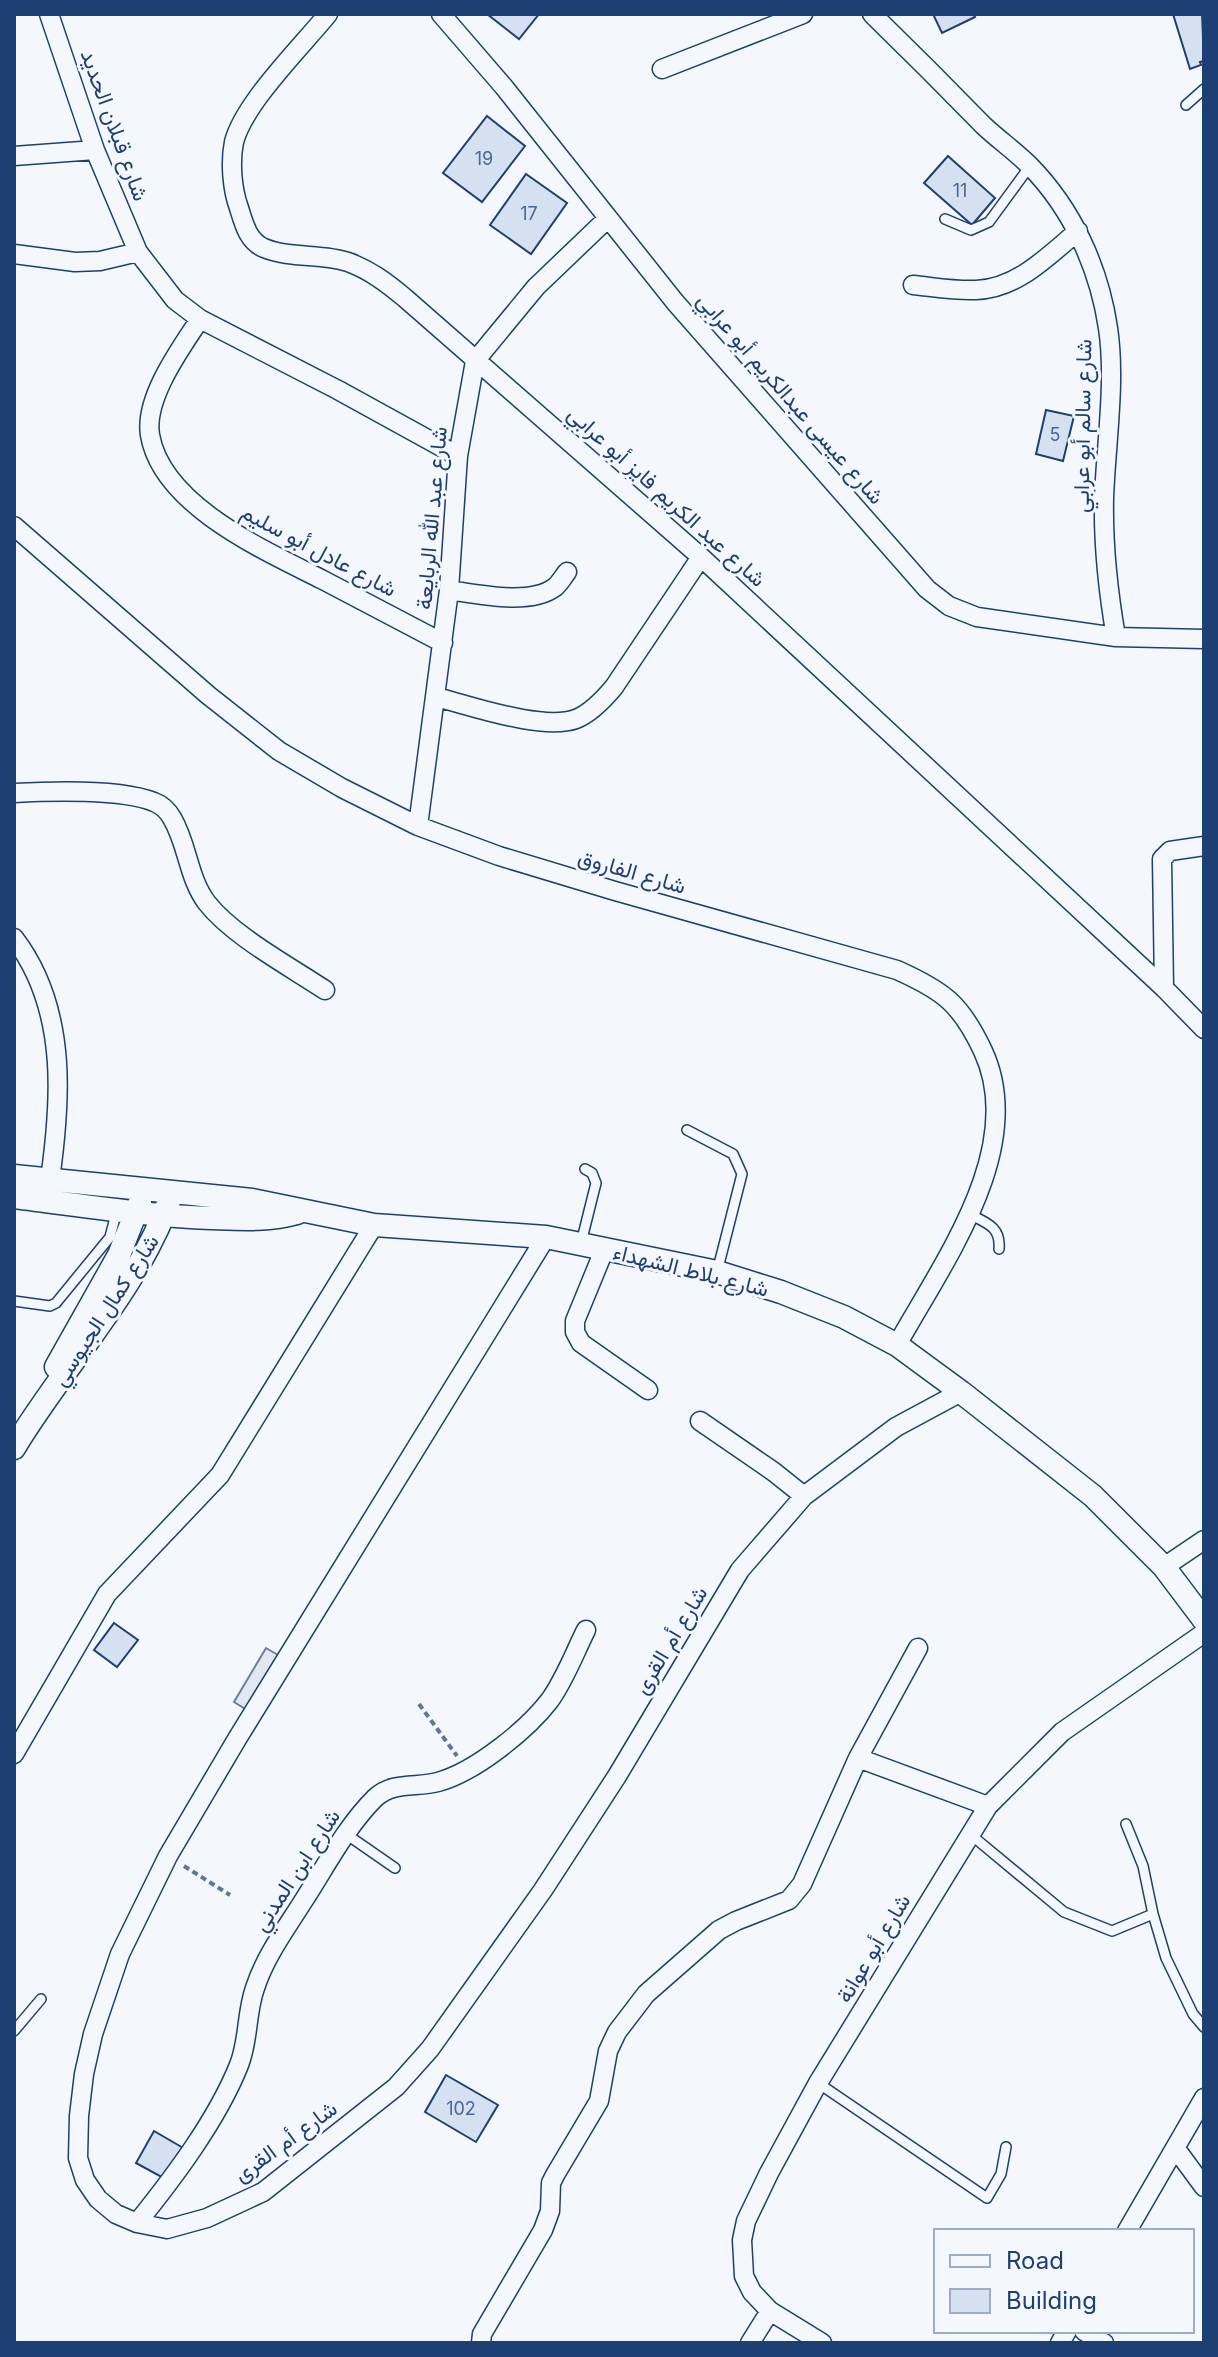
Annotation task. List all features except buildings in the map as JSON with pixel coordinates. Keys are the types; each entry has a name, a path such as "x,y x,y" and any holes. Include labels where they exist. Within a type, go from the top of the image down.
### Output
{"street":[{"name":"شارع قبلان الحديد","path":"49,14 95,150 138,252"},
{"name":"شارع عبد الكريم فايز أبو عرابي","path":"328,14 257,100 234,142 232,169 235,198 254,242 283,254 347,261 377,275 701,557 1164,988 1204,1029"},
{"name":"شارع عيسى عبدالكريم أبو عرابي","path":"441,14 504,87 675,302 927,589 949,606 977,617 1116,637 1204,639"},
{"path":"662,69 803,14"},
{"name":"شارع سالم أبو عرابي","path":"872,14 993,134 1030,166 1057,198 1078,231 1098,284 1108,330 1105,573 1116,637"},
{"path":"14,156 95,150"},
{"name":"شارع عبد الله الربايعة","path":"418,826 449,590 458,456 475,361 536,287 607,219"},
{"path":"913,285 978,290 1002,285 1028,273 1078,231"},
{"path":"14,254 75,262 100,261 138,252 175,300 200,319 458,456"},
{"name":"شارع عادل أبو سليم","path":"200,319 168,369 151,412 149,434 158,460 197,506 229,531 443,643"},
{"name":"شارع الفاروق","path":"14,526 208,695 279,751 342,788 418,826 499,856 644,900 887,966 923,982 950,999 970,1024 990,1066 997,1102 984,1177 969,1214 897,1345"},
{"path":"436,697 551,724 577,718 601,702 614,687 701,557"},
{"path":"449,590 513,598 538,595 555,588 567,572"},
{"path":"14,793 114,794 152,801 162,806 171,816 192,875 206,901 225,922 325,990"},
{"path":"1164,988 1162,859 1170,851 1204,846"},
{"path":"14,938 46,1001 57,1046 58,1103 49,1190"},
{"name":"شارع بلاط الشهداء","path":"14,1176 49,1190 127,1212 164,1217 253,1220 281,1218 302,1212"},
{"name":"شارع بلاط الشهداء","path":"14,1197 49,1190 143,1190 252,1200 374,1225 546,1237 581,1243 717,1272 781,1292 844,1317 897,1345 961,1392 1093,1496 1164,1567 1204,1620"},
{"name":"شارع كمال الجيوسي","path":"14,1448 119,1255 127,1212 143,1190"},
{"name":"شارع كمال الجيوسي","path":"29,1422 80,1355 123,1289 164,1217 172,1193"},
{"path":"14,1754 107,1594 220,1475 374,1225"},
{"name":"شارع أم القرى","path":"546,1237 168,1856 120,1954 105,1994 87,2061 79,2116 78,2158 85,2180 98,2199 116,2214 137,2223 167,2229 190,2225 263,2192 396,2087 430,2049 543,1890 617,1776 740,1570 804,1496 896,1427 961,1392"},
{"path":"605,1248 575,1321 575,1332 581,1343 648,1390"},
{"path":"700,1421 804,1496"},
{"path":"1164,1567 1204,1540"},
{"name":"شارع ابن المدني","path":"137,2223 168,2184 215,2112 239,2066 247,2039 248,2009 270,1954 346,1834 378,1796 396,1787 437,1783 492,1755 550,1699 586,1630"},
{"name":"شارع أبو عوانة","path":"822,2343 770,2311 752,2292 744,2276 742,2240 746,2221 763,2185 818,2083 988,1806 1062,1732 1204,1633"},
{"path":"481,2343 482,2334 543,2230 552,2201 551,2183 599,2101 608,2051 617,2032 646,1994 719,1930 789,1900 802,1884 858,1758 918,1648"},
{"path":"858,1758 988,1806"},
{"path":"1128,2229 1204,2098"},
{"path":"1176,2149 1204,2187"},
{"path":"750,2343 770,2311"}],"lane":[{"path":"1186,105 1204,89"},
{"path":"945,219 971,230 989,222 1030,166"},
{"path":"687,1130 733,1154 742,1174 717,1272"},
{"path":"581,1243 596,1183 592,1173 585,1169"},
{"path":"14,1301 50,1306 56,1303 127,1212"},
{"path":"969,1214 997,1229 999,1249"},
{"path":"1126,1824 1143,1866 1166,1958 1193,2014 1204,2027"},
{"path":"346,1834 395,1868"},
{"path":"970,1834 1064,1912 1085,1922 1112,1931 1153,1914"},
{"path":"14,2031 41,1999"},
{"path":"818,2083 987,2198 1001,2174 1006,2147"}],"path":[{"path":"419,1704 457,1756 458,1774"},
{"path":"168,1856 230,1895"}],"shaded area":[{"path":"266,1648 278,1655 247,1710 234,1702"}]}
